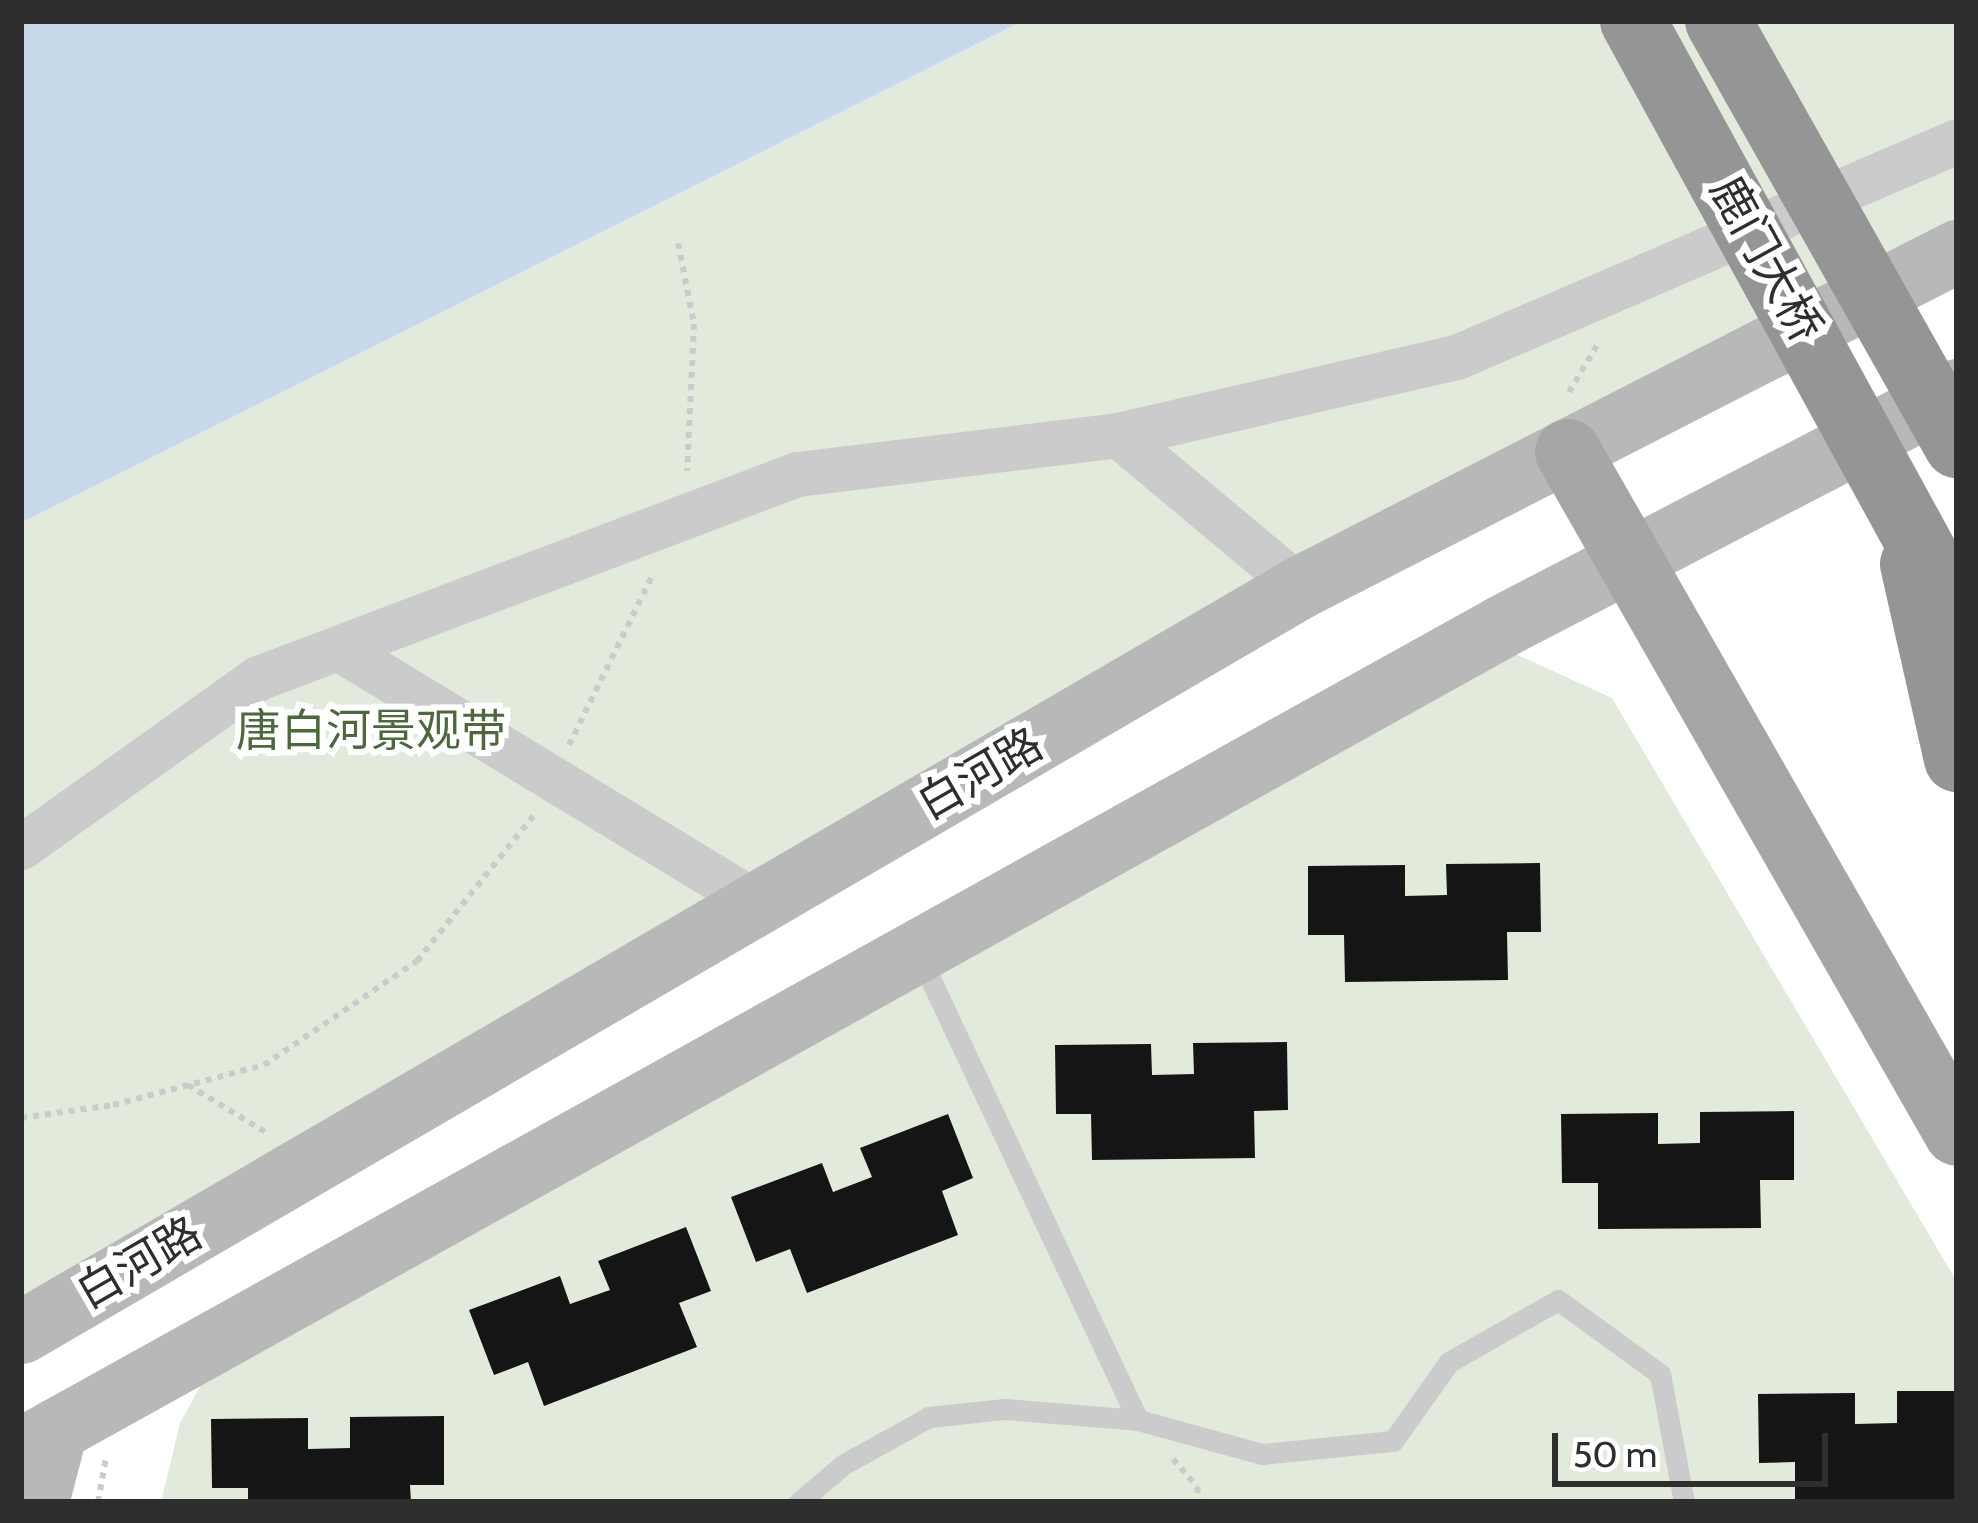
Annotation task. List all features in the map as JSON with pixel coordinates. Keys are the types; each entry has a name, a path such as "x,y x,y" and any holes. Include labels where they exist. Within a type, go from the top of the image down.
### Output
{"highway":[{"name":"鹿门大桥","path":"1633,21 1898,496"},
{"name":"鹿门大桥","path":"1718,21 1957,445"},
{"path":"1898,496 1957,614"},
{"path":"1898,496 1957,759"}],"main road":[{"path":"1566,426 1633,558 1957,1133"}],"street":[{"path":"21,847 258,678 797,474 1118,435 1459,356 1957,141"},
{"name":"白河路","path":"21,1332 1300,587 1566,426 1957,251"},
{"path":"37,1502 39,1439 1633,558 1957,390"},
{"path":"1118,435 1300,587"},
{"path":"338,648 758,903"}],"lane":[{"path":"917,951 1138,1420"},
{"path":"799,1502 844,1464 928,1417 1005,1409 1138,1420 1262,1454 1393,1441 1449,1362 1558,1300 1660,1374 1684,1502"}],"path":[{"path":"21,1118 264,1065 417,962 525,832 680,518 693,437 694,324 678,244"},
{"path":"1566,426 1633,284"},
{"path":"188,1085 313,1162"}],"green space":[{"name":"唐白河景观带","path":"1023,21 1957,21 1957,251 21,1332 21,523"},
{"path":"1496,645 1612,698 1957,1282 1957,1502 161,1502 180,1423 208,1372"}],"water":[{"path":"21,21 1023,21 21,523"}],"building":[{"path":"1540,863 1541,932 1507,932 1508,980 1345,982 1344,935 1308,935 1308,866 1405,865 1405,896 1447,895 1446,864"},
{"path":"1287,1042 1288,1110 1254,1111 1255,1158 1092,1160 1091,1114 1056,1114 1055,1045 1151,1044 1152,1075 1194,1074 1193,1043"},
{"path":"1794,1111 1794,1180 1760,1180 1761,1228 1598,1229 1598,1183 1562,1183 1561,1114 1658,1113 1658,1144 1700,1143 1700,1112"},
{"path":"948,1114 973,1178 942,1191 958,1235 807,1293 790,1249 756,1262 731,1197 822,1163 833,1192 872,1177 860,1148"},
{"path":"686,1227 711,1291 679,1303 697,1347 544,1406 528,1362 494,1375 469,1310 560,1276 570,1304 610,1290 598,1261"},
{"path":"1897,1391 1957,1391 1957,1502 1795,1502 1795,1462 1759,1463 1758,1394 1855,1393 1855,1424 1897,1423"},
{"path":"444,1416 444,1485 410,1485 411,1502 248,1502 248,1488 212,1488 211,1419 308,1418 308,1449 350,1448 350,1417"}]}
